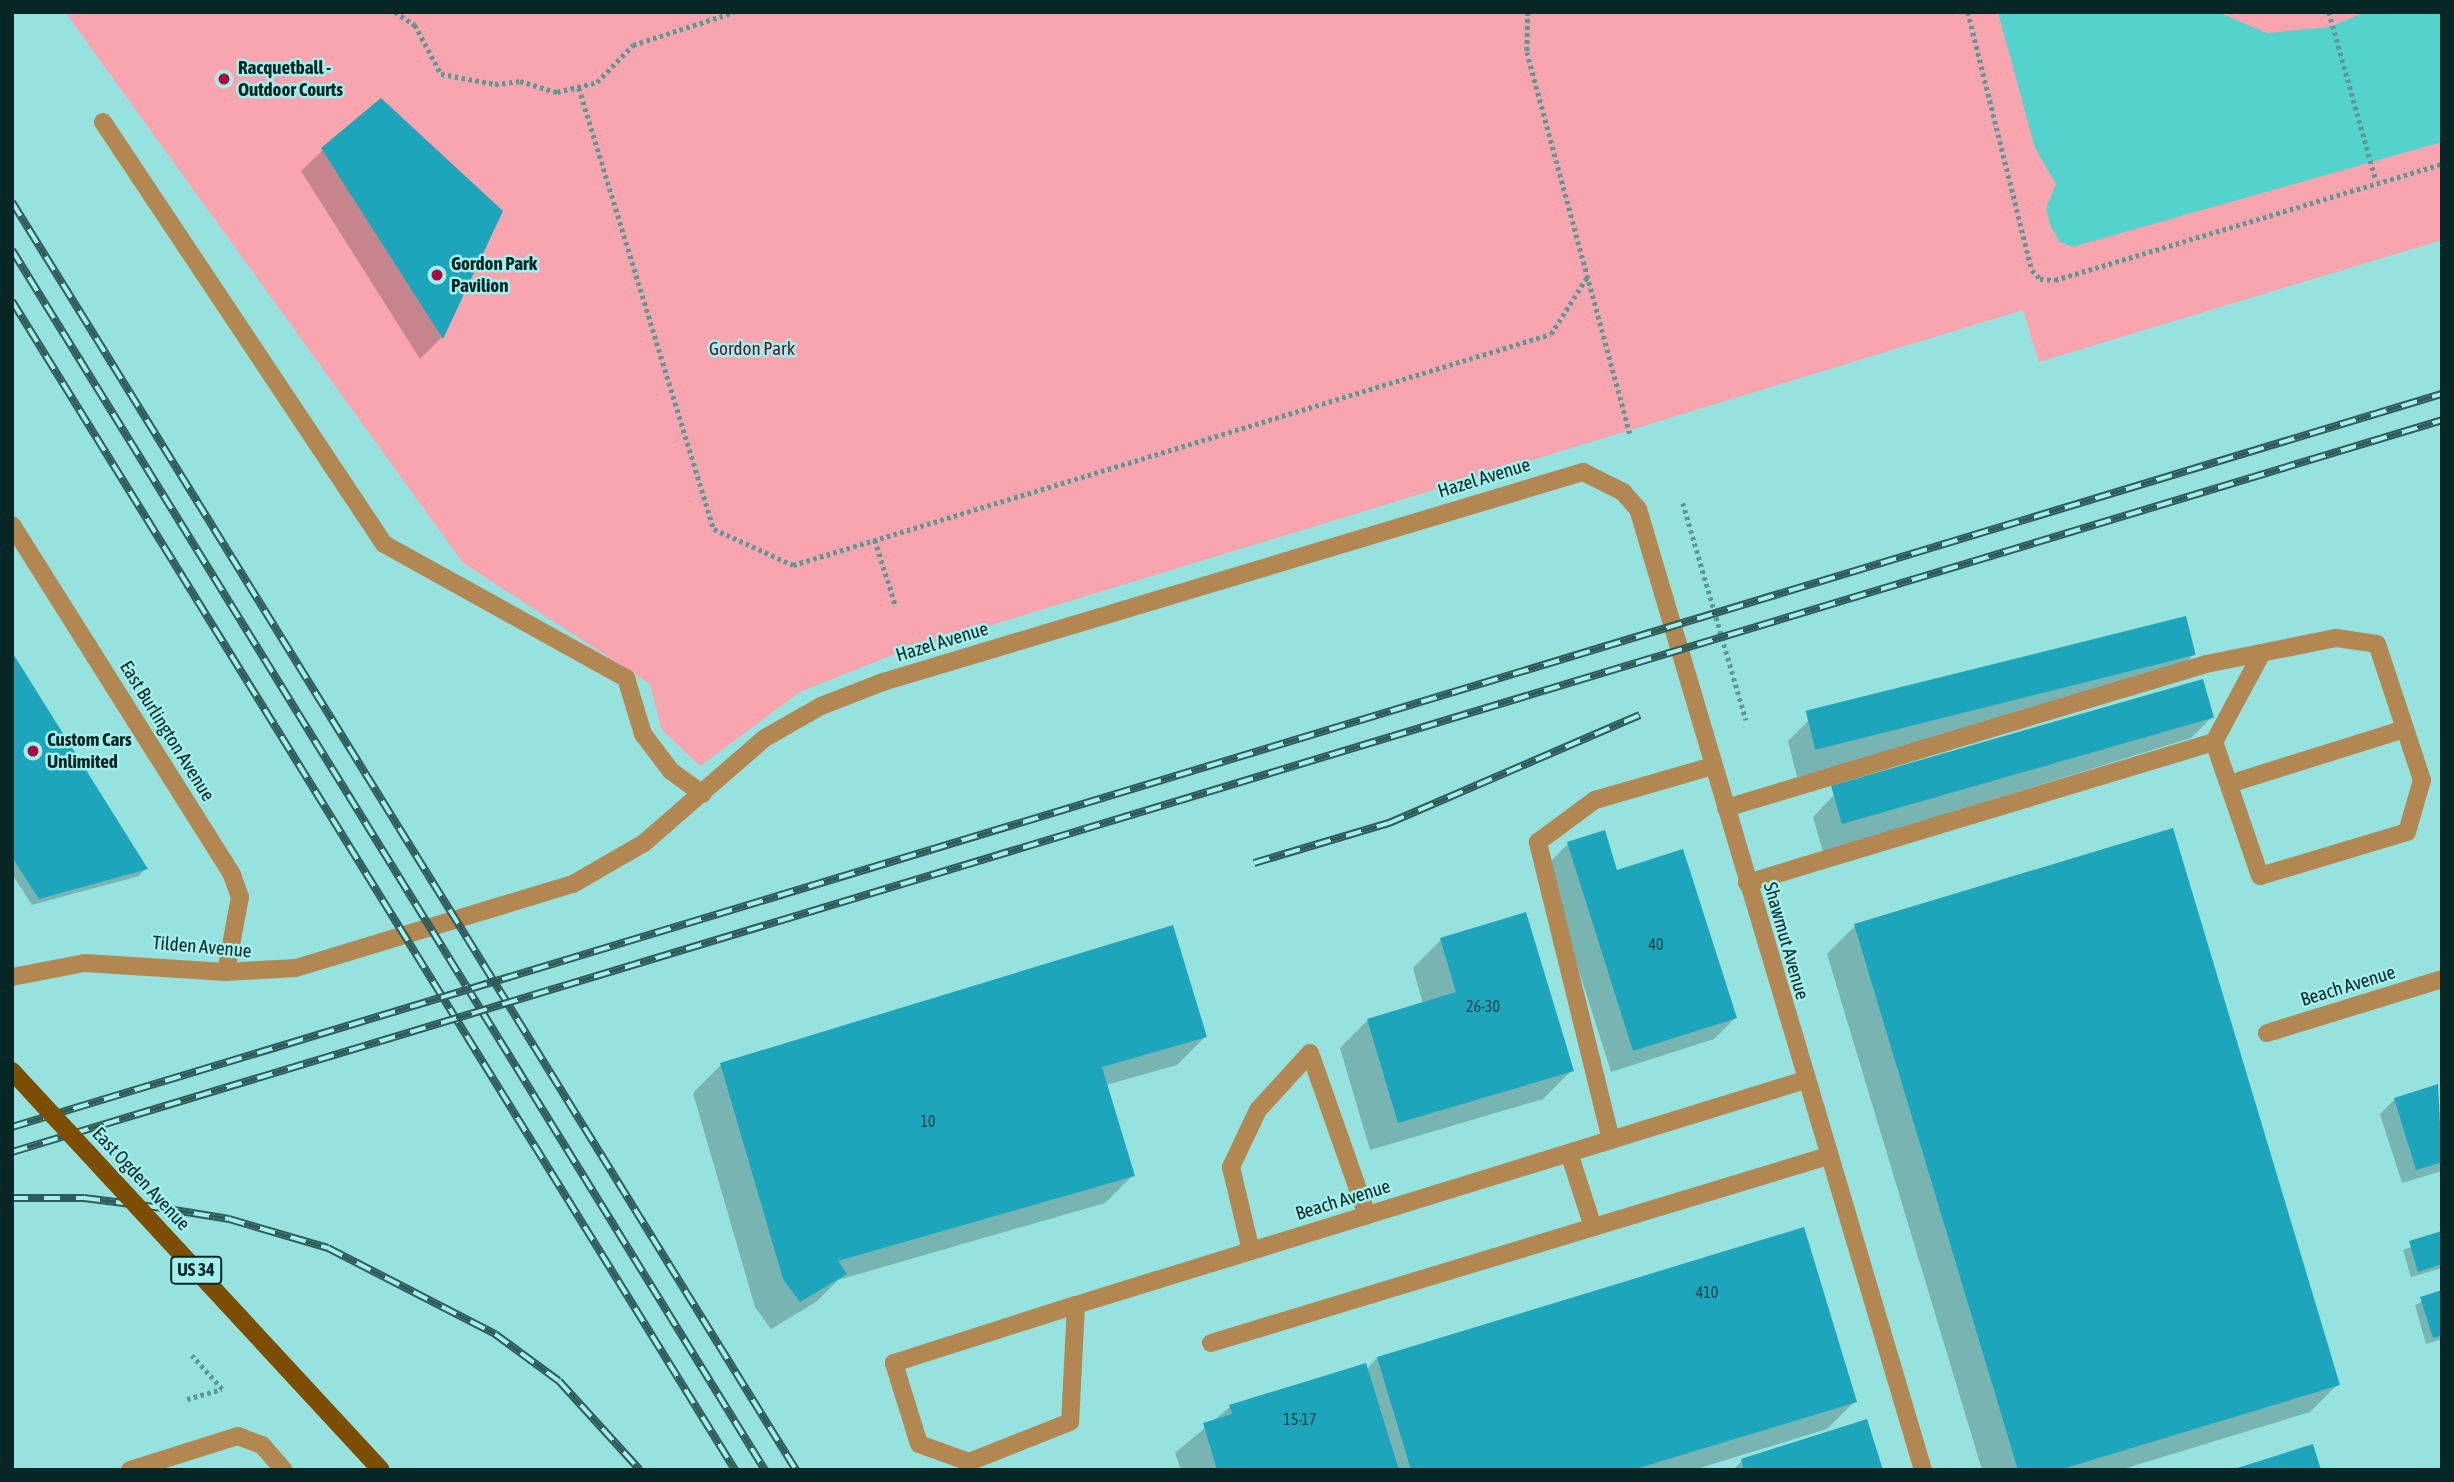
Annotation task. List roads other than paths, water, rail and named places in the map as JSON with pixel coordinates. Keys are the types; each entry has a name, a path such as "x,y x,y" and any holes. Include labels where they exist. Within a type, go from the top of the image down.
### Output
{"main road":[{"name":"East Ogden Avenue","path":"12,1071 381,1470"}],"street":[{"path":"103,122 384,544 626,678 643,734 671,771 703,794"},
{"name":"Hazel Avenue","path":"383,944 595,875 703,794 765,738 883,682 1561,476"},
{"name":"Shawmut Avenue","path":"1561,476 1601,477 1637,509 1923,1470"},
{"name":"East Burlington Avenue","path":"12,525 232,875 240,897 226,972"},
{"path":"1726,807 2262,653 2336,638 2377,644 2421,780 2407,832 2260,876 2214,743"},
{"path":"1747,883 2214,743 2262,653"},
{"path":"2229,784 2405,729"},
{"path":"1611,1140 1538,842 1595,800 1713,766"},
{"name":"Tilden Avenue","path":"13,976 85,963 226,972 296,968 383,944"},
{"name":"Beach Avenue","path":"2267,1033 2442,979"},
{"path":"1251,1251 1231,1167 1258,1110 1310,1053 1367,1215"},
{"name":"Beach Avenue","path":"1076,1305 1070,1422 969,1462 919,1444 894,1363 1076,1305 1805,1080"},
{"path":"1569,1153 1593,1227"},
{"path":"1211,1343 1828,1156"},
{"path":"130,1470 238,1436 262,1445 284,1470"}],"water":[{"path":"1998,12 2218,12 2267,33 2329,27 2366,12 2442,12 2442,142 2072,247 2060,242 2051,227 2046,208 2056,184 2035,148"}],"railway":[{"path":"12,202 796,1470"},
{"path":"12,250 765,1470"},
{"path":"12,301 735,1470"},
{"path":"12,1127 2442,394"},
{"path":"12,1152 2442,420"},
{"path":"1254,863 1389,823 1640,715"},
{"path":"12,1198 84,1198 162,1208 229,1219 328,1248 495,1334 559,1381 640,1470"}],"place":[{"name":"Racquetball - Outdoor Courts","path":"224,79"},
{"name":"Gordon Park Pavilion","path":"437,275"},
{"name":"Custom Cars Unlimited","path":"33,751"}],"park label":[{"name":"Gordon Park","path":"752,349"}]}
